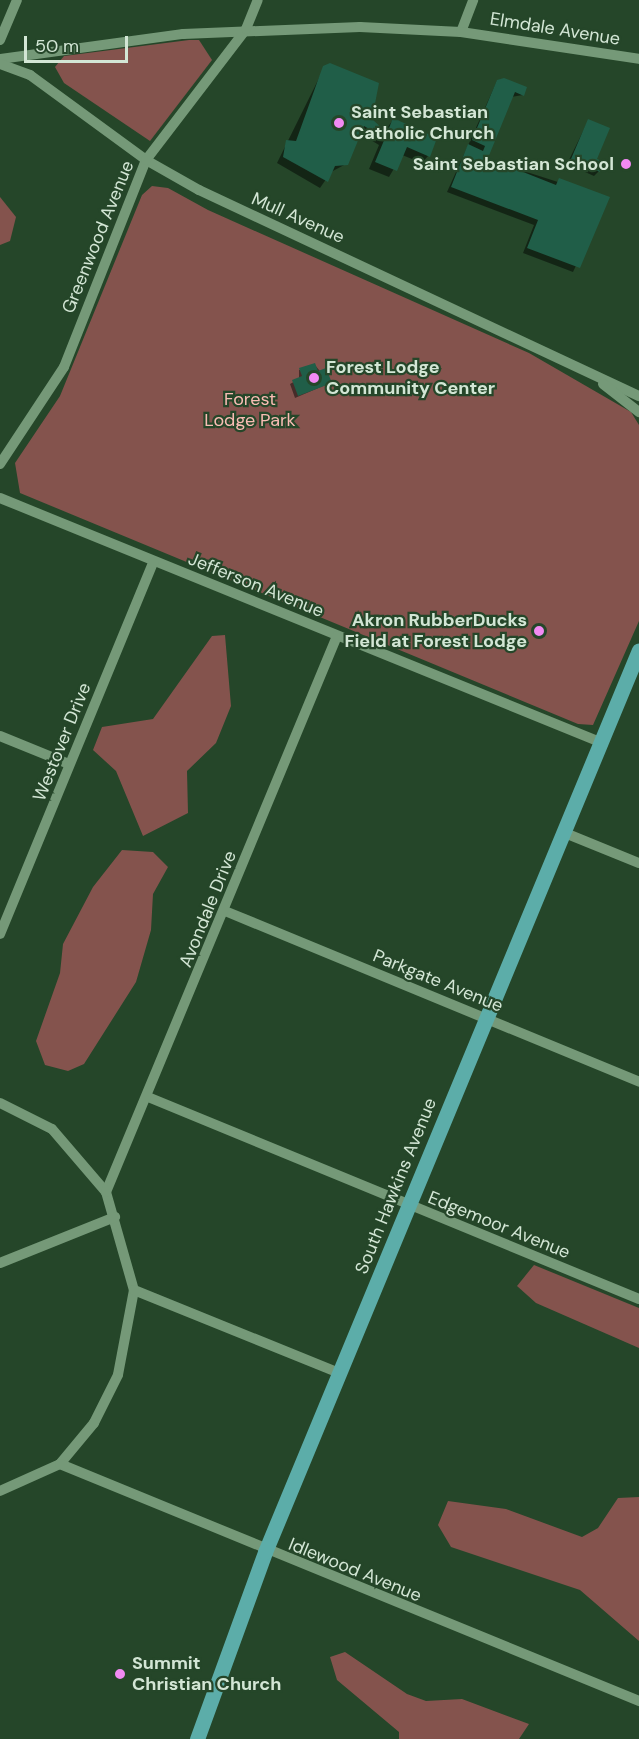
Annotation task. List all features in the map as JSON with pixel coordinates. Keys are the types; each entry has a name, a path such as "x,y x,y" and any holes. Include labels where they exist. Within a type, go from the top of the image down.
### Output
{"main road":[{"name":"South Hawkins Avenue","path":"197,1739 265,1552 639,650"}],"street":[{"path":"0,40 17,0"},
{"name":"Greenwood Avenue","path":"0,464 64,367 146,160 246,29 258,0"},
{"path":"461,32 472,0"},
{"name":"Elmdale Avenue","path":"0,59 246,29 461,32 639,59"},
{"name":"Mull Avenue","path":"0,64 30,75 146,160 228,205 530,341 596,378 639,396"},
{"name":"Mull Avenue","path":"596,378 639,412"},
{"name":"Jefferson Avenue","path":"0,498 600,742"},
{"name":"Westover Drive","path":"0,933 153,562"},
{"name":"Avondale Drive","path":"106,1192 148,1097 337,636"},
{"path":"0,736 69,764"},
{"path":"565,833 639,863"},
{"name":"Parkgate Avenue","path":"225,911 639,1082"},
{"name":"Edgemoor Avenue","path":"148,1097 639,1299"},
{"path":"0,1103 52,1129 106,1192 134,1290 127,1344 110,1395 60,1464 0,1491"},
{"path":"0,1263 115,1217"},
{"path":"134,1290 339,1373"},
{"name":"Idlewood Avenue","path":"60,1464 265,1552 639,1701"}],"green space":[{"path":"199,40 212,60 150,141 64,83 55,67 64,56"},
{"name":"Forest Lodge Park","path":"152,186 168,188 208,210 529,353 631,412 639,425 639,621 593,725 578,724 20,493 15,463 60,396 142,195"},
{"path":"0,197 16,217 10,241 0,245"},
{"path":"225,635 231,706 216,743 187,771 188,813 143,836 116,771 93,750 102,727 153,719 212,636"},
{"path":"122,850 153,852 168,867 153,894 151,930 136,982 84,1064 68,1071 45,1065 36,1041 60,973 63,944 93,887"},
{"path":"534,1265 639,1308 639,1348 536,1303 517,1286"},
{"path":"639,1497 639,1641 580,1590 451,1547 438,1525 448,1501 506,1509 582,1537 598,1528 618,1498"},
{"path":"345,1652 407,1694 426,1701 462,1699 529,1724 519,1739 399,1739 399,1732 337,1680 330,1657"}],"building":[{"name":"Saint Sebastian Catholic Church","path":"330,63 379,83 372,119 387,133 393,118 437,138 430,157 407,147 397,171 375,162 385,138 364,126 348,165 335,166 328,182 283,157 286,140 296,141 323,66"},
{"name":"Saint Sebastian School","path":"504,78 527,87 524,96 515,92 488,158 556,185 559,178 610,197 580,268 527,248 538,220 451,187 468,144 483,151 485,146 472,140 497,80"},
{"path":"588,119 610,128 597,159 604,162 600,172 571,159"},
{"name":"Forest Lodge Community Center","path":"315,363 318,371 326,368 332,383 298,396 292,380 302,376 299,368"}],"place":[{"name":"Saint Sebastian Catholic Church","path":"339,123"},
{"name":"Saint Sebastian School","path":"626,164"},
{"name":"Forest Lodge Community Center","path":"314,378"},
{"name":"Akron RubberDucks Field at Forest Lodge","path":"539,631"},
{"name":"Summit Christian Church","path":"120,1674"}]}
